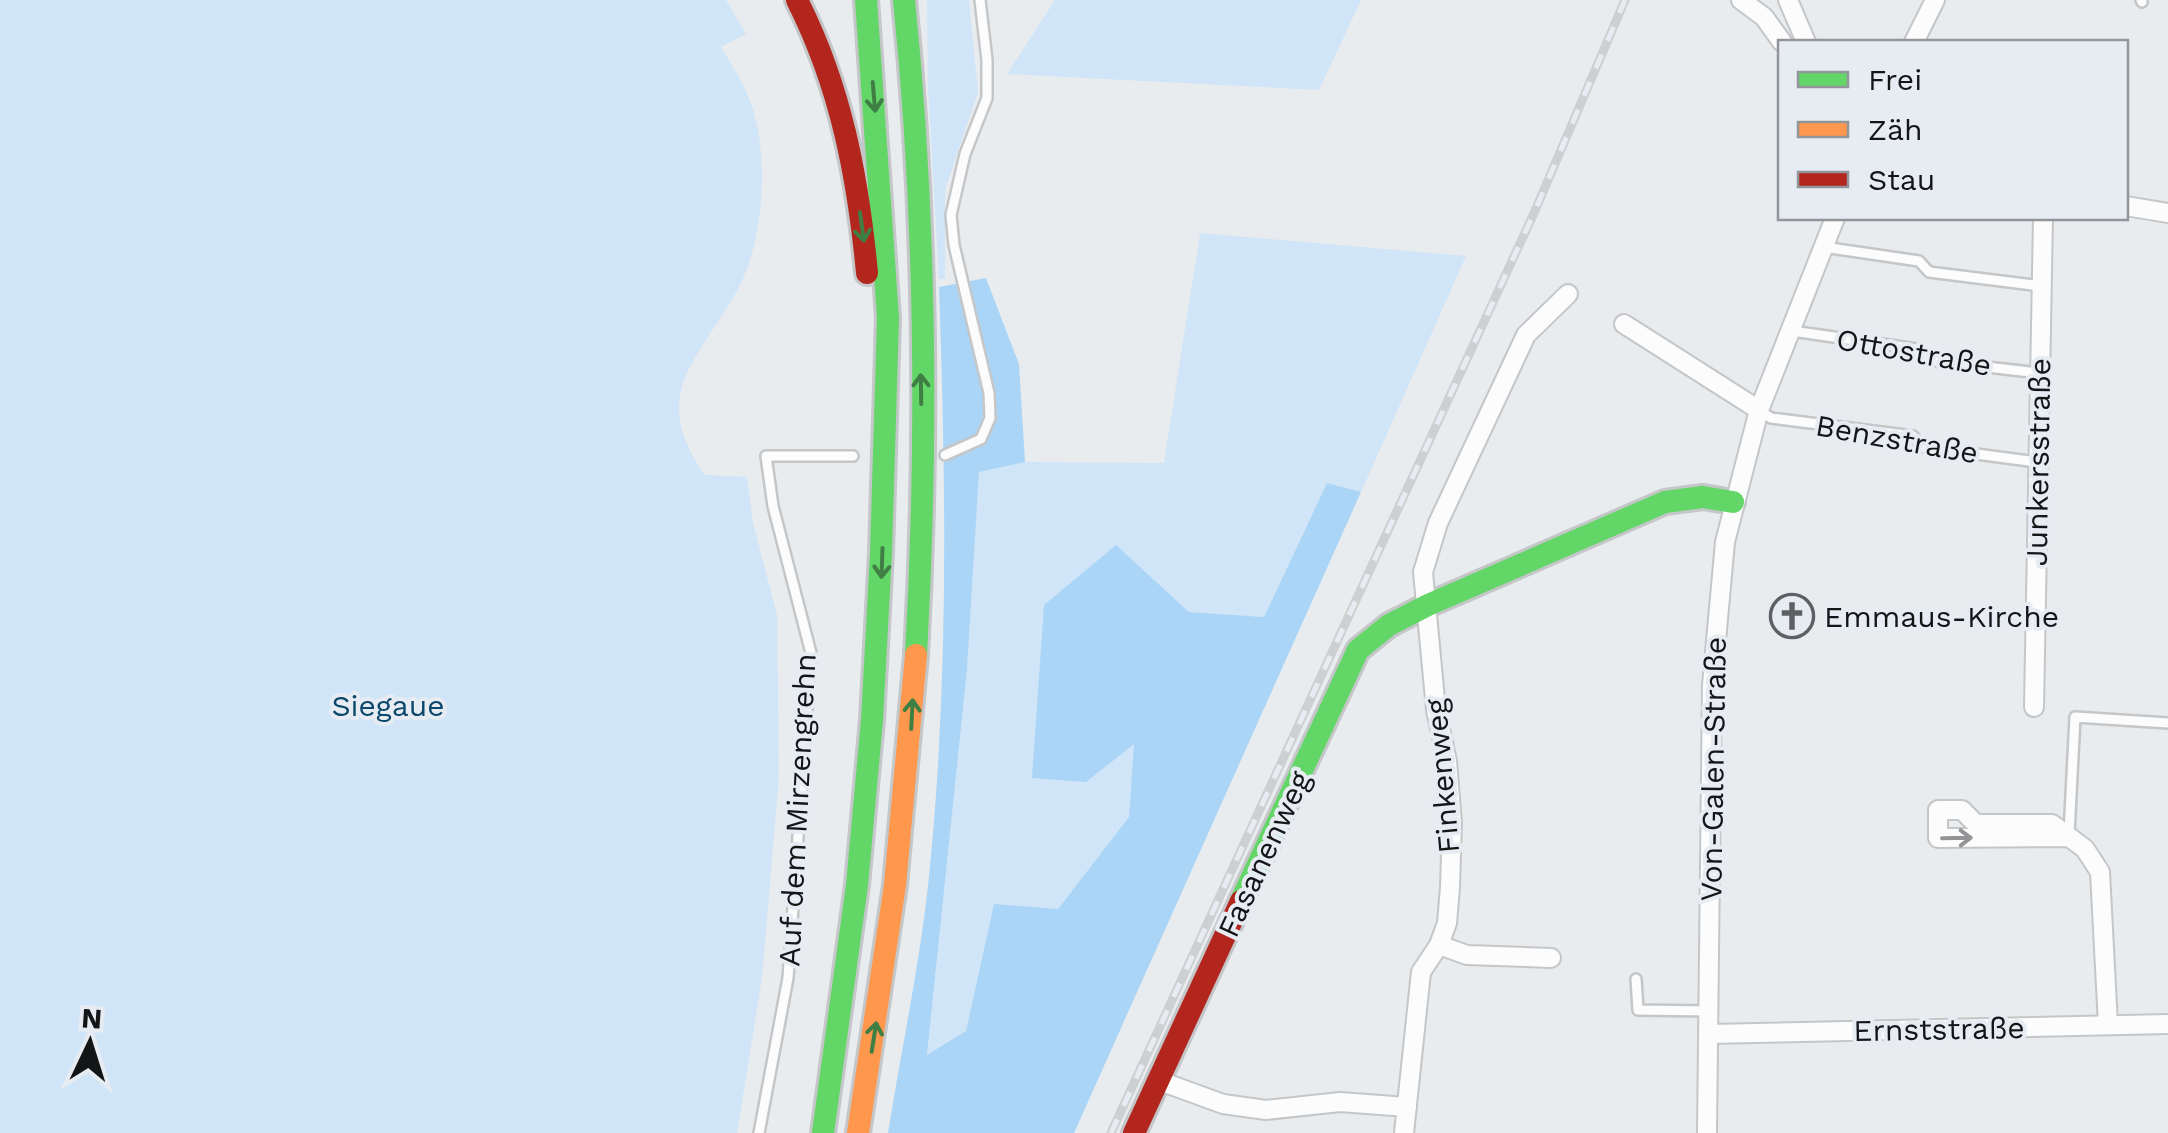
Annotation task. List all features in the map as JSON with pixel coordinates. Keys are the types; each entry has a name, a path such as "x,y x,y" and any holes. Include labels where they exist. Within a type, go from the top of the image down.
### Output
{"main road":[{"path":"797,0 823,54 855,176 884,466"},
{"path":"823,1133 850,963 880,635 888,321 866,0"},
{"path":"858,1133 878,1008 911,736 920,574 918,205 904,0"},
{"name":"Fasanenweg","path":"1134,1133 1358,650 1389,626 1428,605 1665,502 1703,498 1733,502"}],"street":[{"path":"1741,0 1764,17 1781,40"},
{"path":"1915,40 1935,0"},
{"path":"1793,2 1805,40"},
{"path":"2128,206 2168,213"},
{"name":"Von-Galen-Straße","path":"1707,1133 1712,685 1718,603 1733,502 1759,410 1834,220"},
{"name":"Junkersstraße","path":"2034,707 2043,220"},
{"path":"1428,605 1423,572 1438,523 1526,334 1568,294"},
{"path":"1624,324 1759,410"},
{"name":"Finkenweg","path":"1404,1133 1421,972 1448,923 1452,823 1447,762 1436,710 1428,605"},
{"path":"2068,837 1938,838 1938,810 1962,810 1976,824 2052,824 2085,849 2100,872 2108,1025"},
{"path":"1439,945 1467,955 1551,958"},
{"name":"Ernststraße","path":"1709,1034 2168,1024"},
{"path":"1160,1081 1224,1104 1266,1110 1340,1102 1407,1107"}],"lane":[{"path":"945,454 981,439 990,418 989,394 954,244 951,215 965,154 987,98 980,0"},
{"path":"1823,247 1919,261 1929,272 2041,286"},
{"name":"Ottostraße","path":"1789,330 1917,349 1927,360 2040,373"},
{"name":"Benzstraße","path":"1759,410 1772,418 1913,436 1923,447 2036,462"},
{"name":"Auf dem Mirzengrehn","path":"759,1133 788,978 810,653 772,506 766,456 853,456"},
{"path":"2068,837 2075,717 2168,723"},
{"path":"1636,978 1638,1010 1709,1011"}],"green space":[{"name":"Siegaue","path":"0,0 726,0 746,34 721,47 744,87 756,122 761,196 747,269 685,378 680,421 688,446 705,475 747,477 753,523 777,615 779,776 762,978 737,1133 0,1133"},
{"path":"927,0 969,0 978,92 945,190 945,279 939,279"},
{"path":"1055,0 1361,0 1319,90 1007,74"},
{"path":"1200,233 1466,256 1361,492 1327,483 1264,617 1189,612 1116,546 1135,743 1129,817 1058,909 994,905 966,1031 927,1056 967,670 979,471 1025,462 1164,463"}],"shaded area":[{"path":"986,278 1019,364 1025,462 979,472 967,670 927,1055 966,1031 994,904 1058,909 1129,817 1134,744 1086,782 1032,778 1044,605 1116,545 1189,612 1264,617 1327,483 1361,492 1074,1133 888,1133 924,917 940,737 944,512 939,287"}],"railway":[{"path":"1111,1133 1534,213 1625,0"}],"traffic: fast":[{"path":"823,1133 857,885 872,720 881,553 888,318 866,0"},
{"path":"904,0 917,162 923,328 916,655"},
{"path":"1241,901 1358,650 1389,625 1428,605 1665,502 1703,497 1733,502"}],"traffic: slow":[{"path":"858,1133 895,885 916,655"}],"traffic: jam":[{"path":"797,0 825,66 845,133 867,273"},
{"path":"1134,1133 1241,901"}],"place":[{"name":"Emmaus-Kirche","path":"1792,616"}]}
